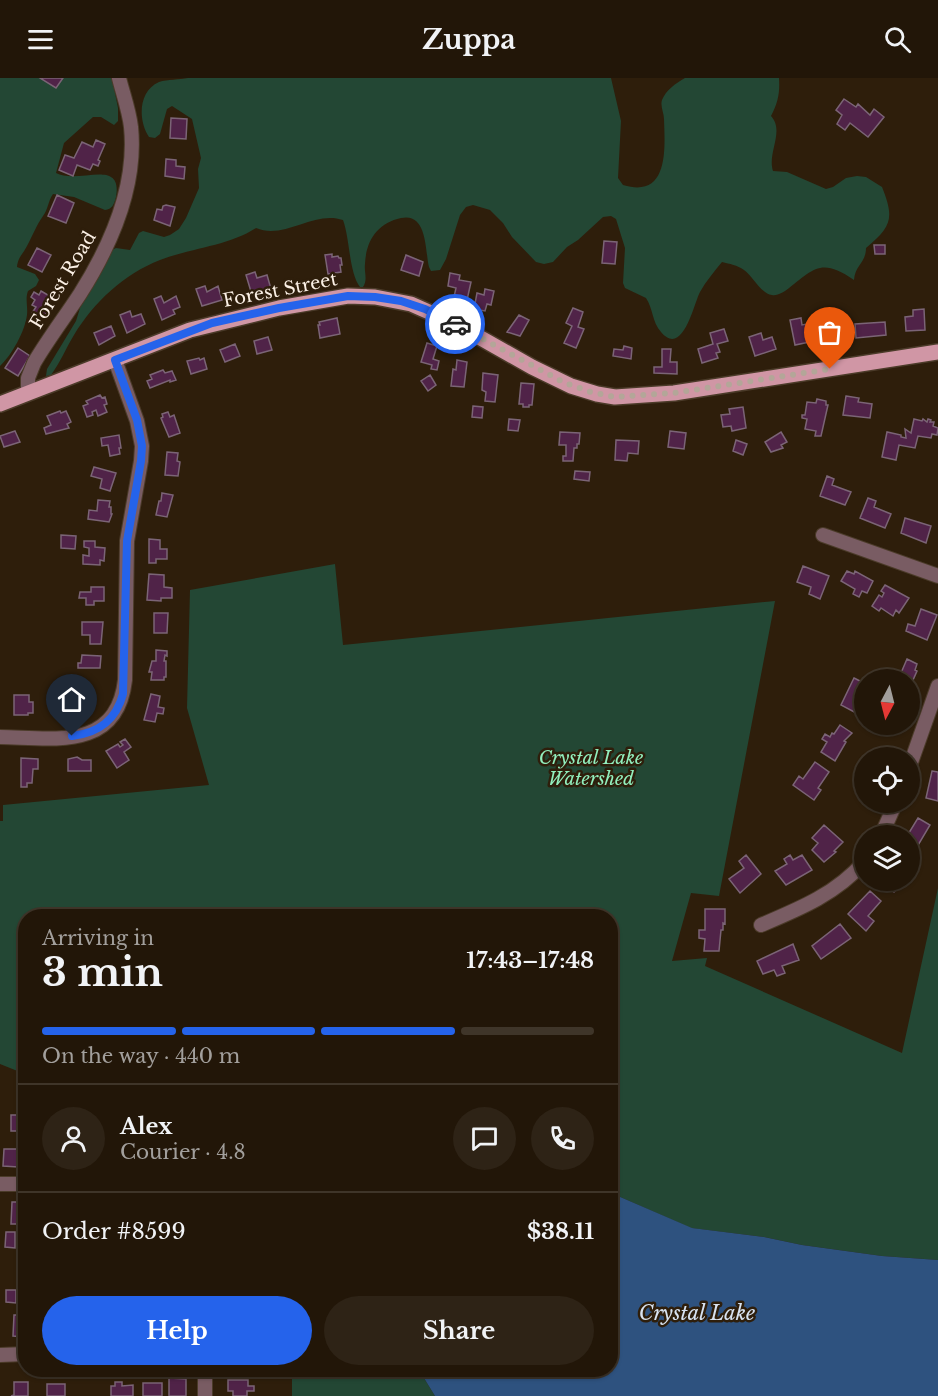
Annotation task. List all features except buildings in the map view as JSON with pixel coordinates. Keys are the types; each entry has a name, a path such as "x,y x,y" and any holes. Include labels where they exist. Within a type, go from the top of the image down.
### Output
{"main road":[{"name":"Forest Street","path":"0,404 212,323 279,308 356,296 391,299 425,309 557,379 603,395 626,397 665,394 938,352"}],"street":[{"name":"Forest Road","path":"28,393 28,378 34,363 92,273 123,204 132,139 130,120 119,78"},
{"path":"0,736 52,738 90,733 100,729 110,720 121,701 125,680 127,541 142,446 137,420 115,360"},
{"path":"823,535 938,576"},
{"path":"916,747 938,686"},
{"path":"761,926 804,907 832,890 854,872"},
{"path":"0,1184 18,1184"},
{"path":"0,1355 18,1354"},
{"path":"204,1377 205,1396"}],"green space":[{"path":"0,78 112,78 118,121 114,125 101,117 93,117 64,143 56,173 65,176 106,175 113,178 116,185 116,197 111,208 105,210 74,197 53,194 45,214 18,261 17,267 35,274 39,280 36,286 28,291 27,315 21,335 9,356 0,366"},
{"path":"188,78 611,78 621,121 618,178 623,185 638,187 649,185 661,168 664,157 662,100 675,85 685,78 779,78 778,98 771,116 776,128 772,157 773,171 787,172 826,189 846,178 866,177 882,187 888,207 888,222 881,234 866,248 854,280 825,267 810,272 785,291 772,295 764,292 744,270 722,262 702,288 686,326 676,338 669,338 658,328 646,298 625,288 623,283 625,248 616,219 611,216 603,217 553,262 544,264 536,262 490,210 473,205 466,207 460,215 446,259 440,270 431,271 421,227 410,218 393,220 380,228 371,240 366,255 366,279 363,287 360,287 356,281 343,220 321,219 278,230 267,231 256,228 234,239 160,260 122,281 91,311 51,375 46,376 47,369 76,321 84,295 112,250 116,248 130,250 139,233 143,231 164,237 170,235 179,229 186,218 199,188 198,169 201,158 192,119 172,106 167,109 160,134 155,138 149,137 143,123 142,107 147,92 152,86 162,81"},
{"name":"Crystal Lake Watershed","path":"335,564 343,645 775,601 719,896 691,893 672,961 707,958 705,966 902,1053 938,888 938,1260 882,1256 691,1228 618,1196 618,909 18,909 18,1071 0,1064 0,821 3,821 3,805 209,785 187,708 190,590"},
{"path":"292,1377 423,1377 435,1396 292,1396"}],"water":[{"name":"Crystal Lake","path":"618,1196 692,1228 882,1256 938,1260 938,1396 435,1396 423,1377 618,1377"}],"way so far":[{"path":"455,324 571,386 615,397 674,393 830,369"}],"route":[{"path":"72,736 94,732 110,720 118,709 125,680 127,541 142,446 137,420 115,360 212,323 348,296 401,301 425,309 455,324"}]}
